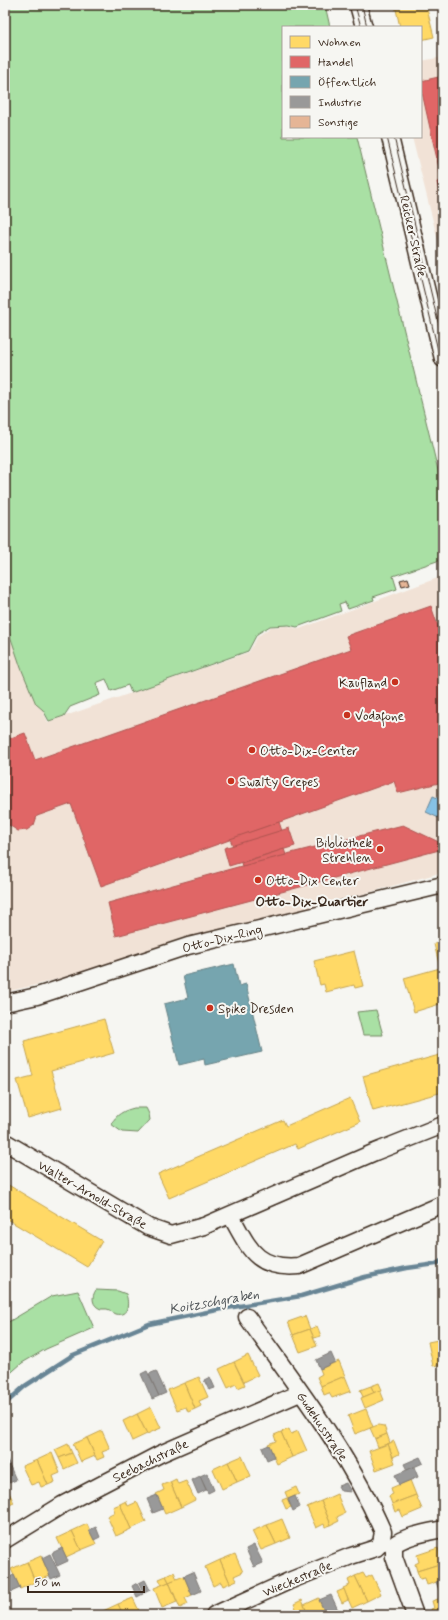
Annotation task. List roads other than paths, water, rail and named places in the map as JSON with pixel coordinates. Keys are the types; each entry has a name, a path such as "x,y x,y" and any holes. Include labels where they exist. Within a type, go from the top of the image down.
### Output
{"street":[{"path":"358,5 364,26"},
{"name":"Reicker Straße","path":"390,138 440,333 443,359"},
{"name":"Otto-Dix-Ring","path":"5,1003 37,996 188,946 443,885"},
{"name":"Walter-Arnold-Straße","path":"5,1142 148,1228 171,1235 204,1226 231,1216 375,1152 443,1125"},
{"path":"231,1216 251,1251 269,1264 284,1267 299,1266 443,1204"},
{"name":"Gudehusstraße","path":"247,1317 338,1446 360,1484 394,1557 415,1615"},
{"name":"Seebachstraße","path":"5,1540 62,1505 160,1454 300,1393"},
{"name":"Wieckestraße","path":"214,1615 289,1581 351,1556 443,1528"}],"water":[{"path":"433,796 440,799 438,804 443,806 443,820 426,812"}],"waterway":[{"name":"Koitzschgraben","path":"5,1404 25,1386 73,1355 149,1324 227,1308 301,1296 365,1277 407,1268 436,1264 443,1260"}],"tram line":[{"path":"355,5 361,26"},
{"path":"362,5 367,26"},
{"path":"387,138 443,371"},
{"path":"394,138 443,343"}],"place":[{"name":"Kaufland","path":"395,682"},
{"name":"Vodafone","path":"347,715"},
{"name":"Otto-Dix-Center","path":"252,750"},
{"name":"Swalty Crepes","path":"231,781"},
{"name":"Bibliothek Strehlen","path":"380,849"},
{"name":"Otto-Dix Center","path":"258,880"},
{"name":"Spike Dresden","path":"210,1008"}],"district":[{"name":"Otto-Dix-Quartier","path":"312,901"}]}
